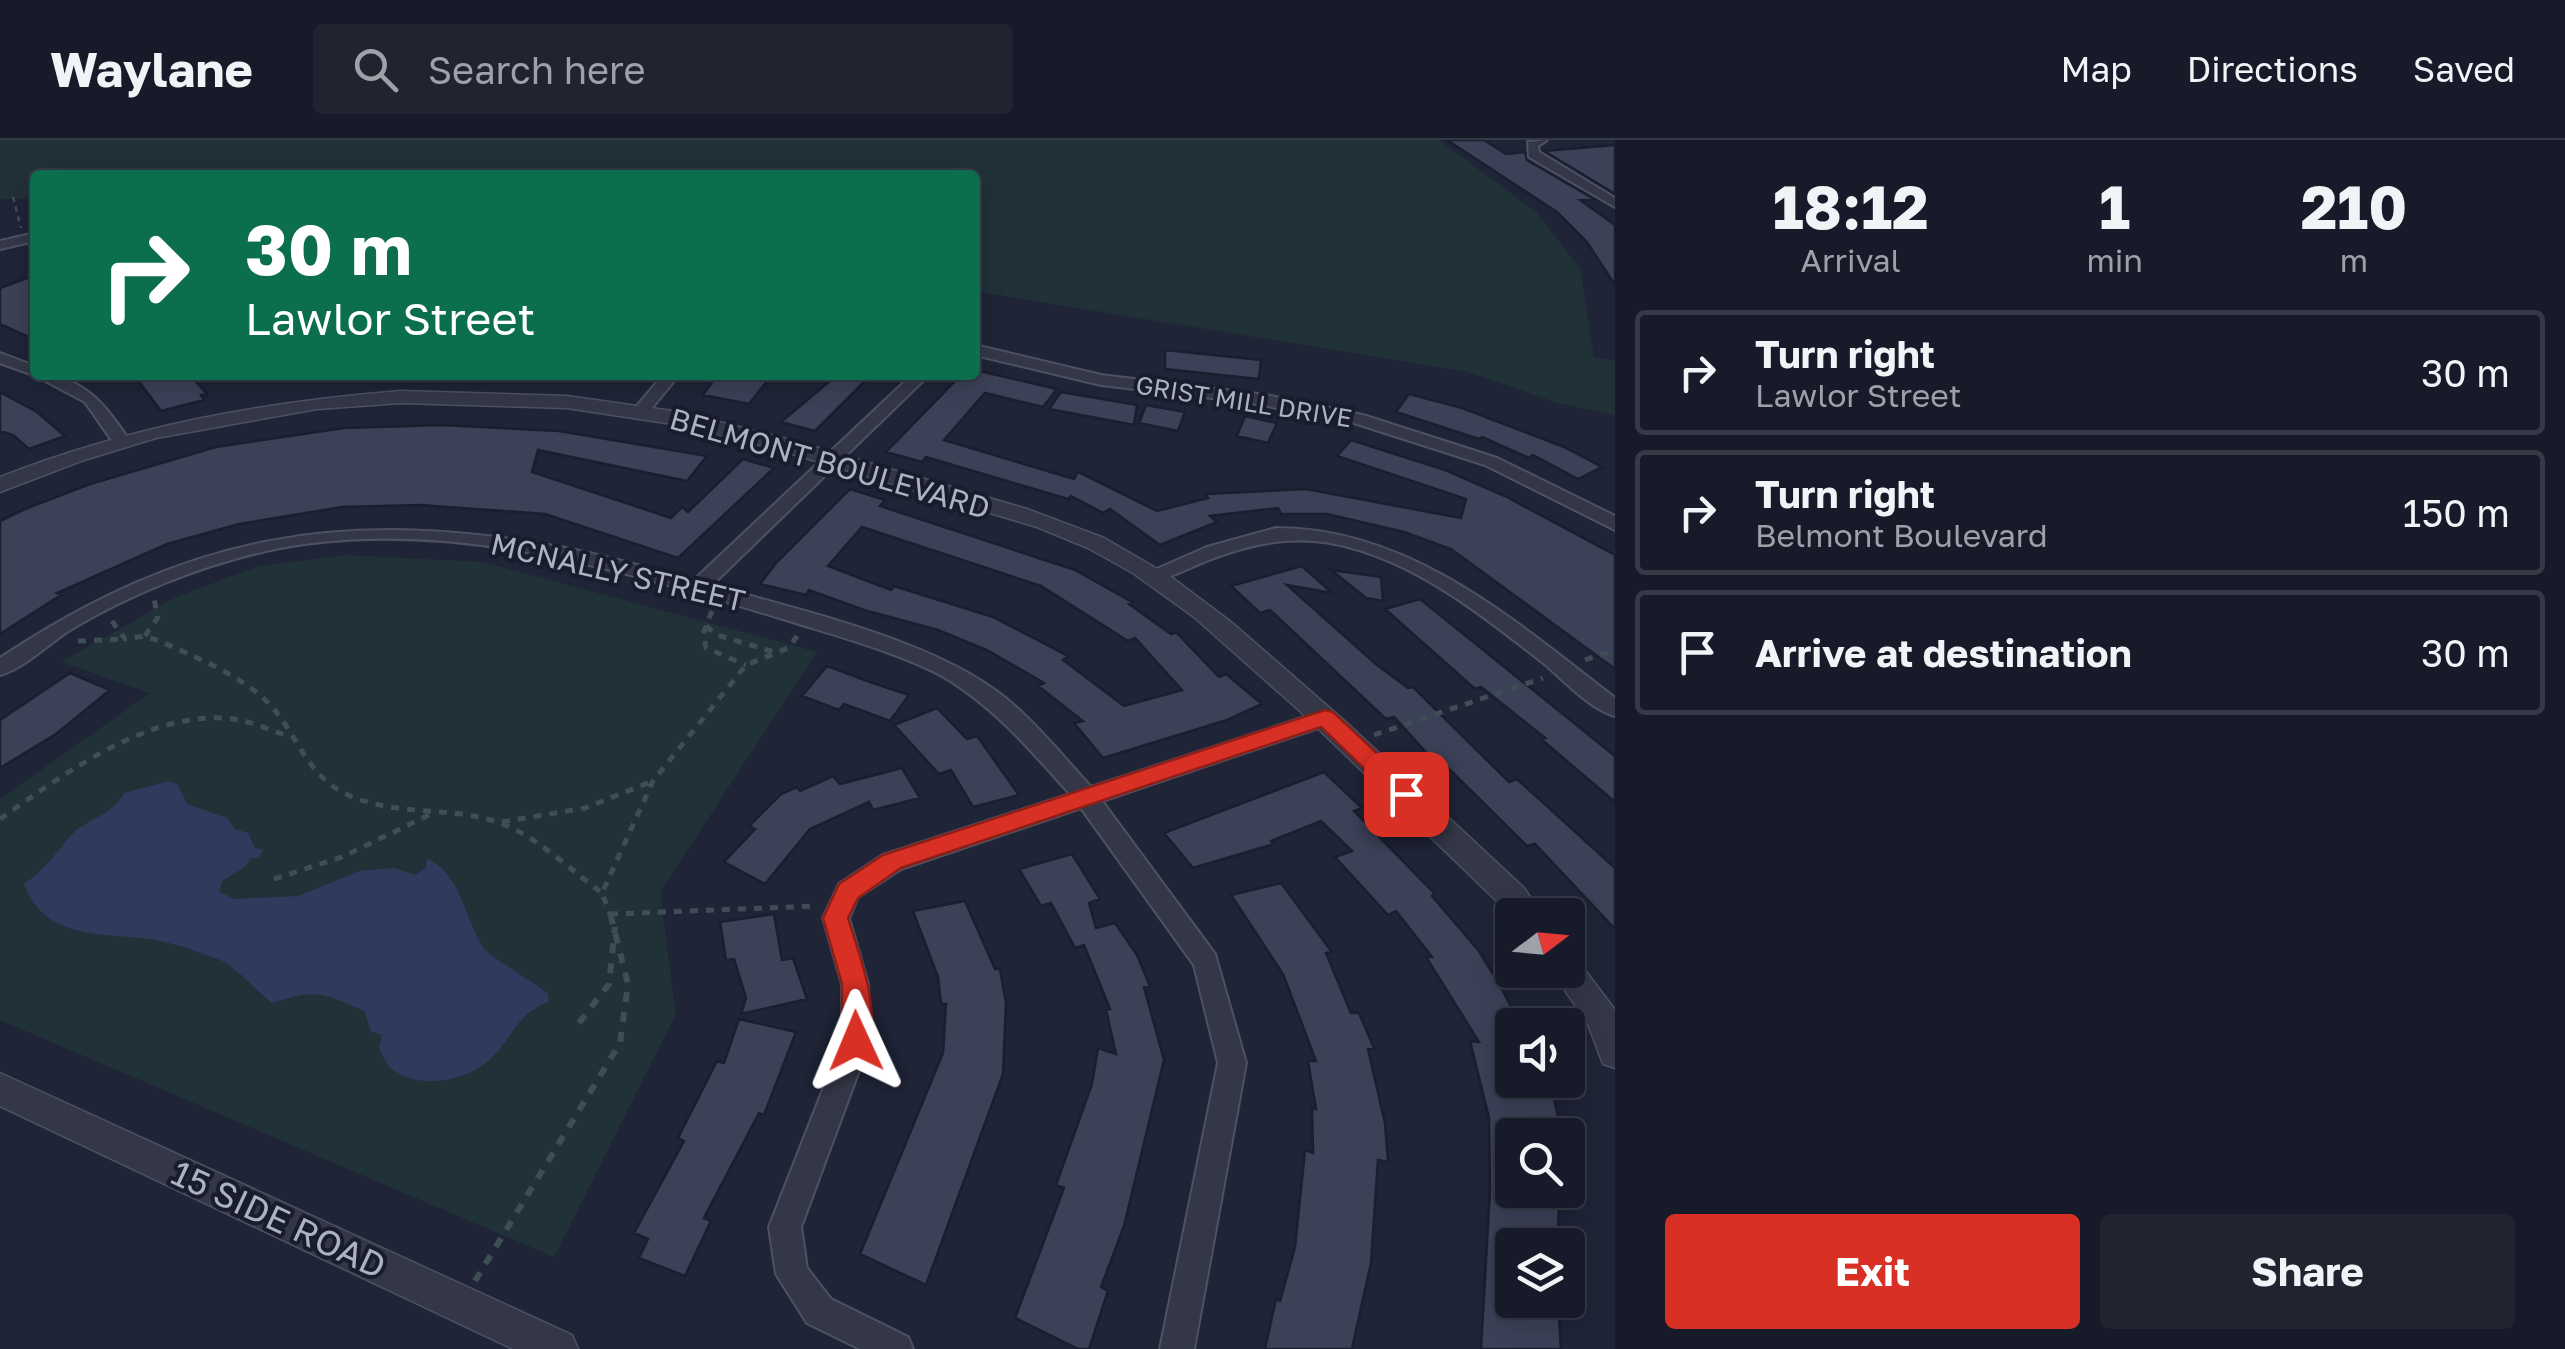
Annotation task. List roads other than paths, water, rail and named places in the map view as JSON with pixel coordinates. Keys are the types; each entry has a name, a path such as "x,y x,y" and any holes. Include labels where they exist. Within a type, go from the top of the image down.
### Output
{"street":[{"path":"1541,140 1532,144 1533,154 1615,203"},
{"path":"0,245 29,237"},
{"name":"GRIST MILL DRIVE","path":"980,351 1101,380 1244,396 1352,417 1468,454 1585,506 1615,524"},
{"path":"0,358 30,370"},
{"path":"52,380 91,399 121,441"},
{"path":"641,411 667,380"},
{"path":"708,590 832,459 916,380"},
{"name":"BELMONT BOULEVARD","path":"0,485 121,441 242,415 367,399 506,397 641,411 832,459 1064,531 1116,552 1153,575 1208,614 1325,718 1514,898"},
{"path":"1153,575 1280,533 1328,537 1382,550 1467,598 1615,709"},
{"name":"MCNALLY STREET","path":"0,668 98,608 148,584 263,546 335,535 403,534 476,539 564,553 810,621 953,673 1008,711 1085,796 1206,962 1232,1063 1177,1349"},
{"path":"896,1349 819,1312 792,1274 785,1227 856,1041 855,984 836,918 848,891 892,862 1325,718"},
{"path":"1580,988 1602,1018 1615,1053"},
{"name":"15 SIDE ROAD","path":"0,1090 558,1349"}],"water":[{"path":"169,781 178,785 187,804 227,818 235,829 248,833 255,848 263,850 259,858 250,858 245,867 222,881 219,892 235,899 299,896 359,871 394,868 416,875 426,868 427,859 448,875 455,886 484,949 548,994 548,1002 527,1014 496,1054 477,1069 439,1081 413,1079 389,1066 379,1048 382,1035 371,1031 364,1011 351,1005 309,994 272,1003 218,959 161,941 72,929 44,914 24,884 75,831 110,809 124,793"}]}
